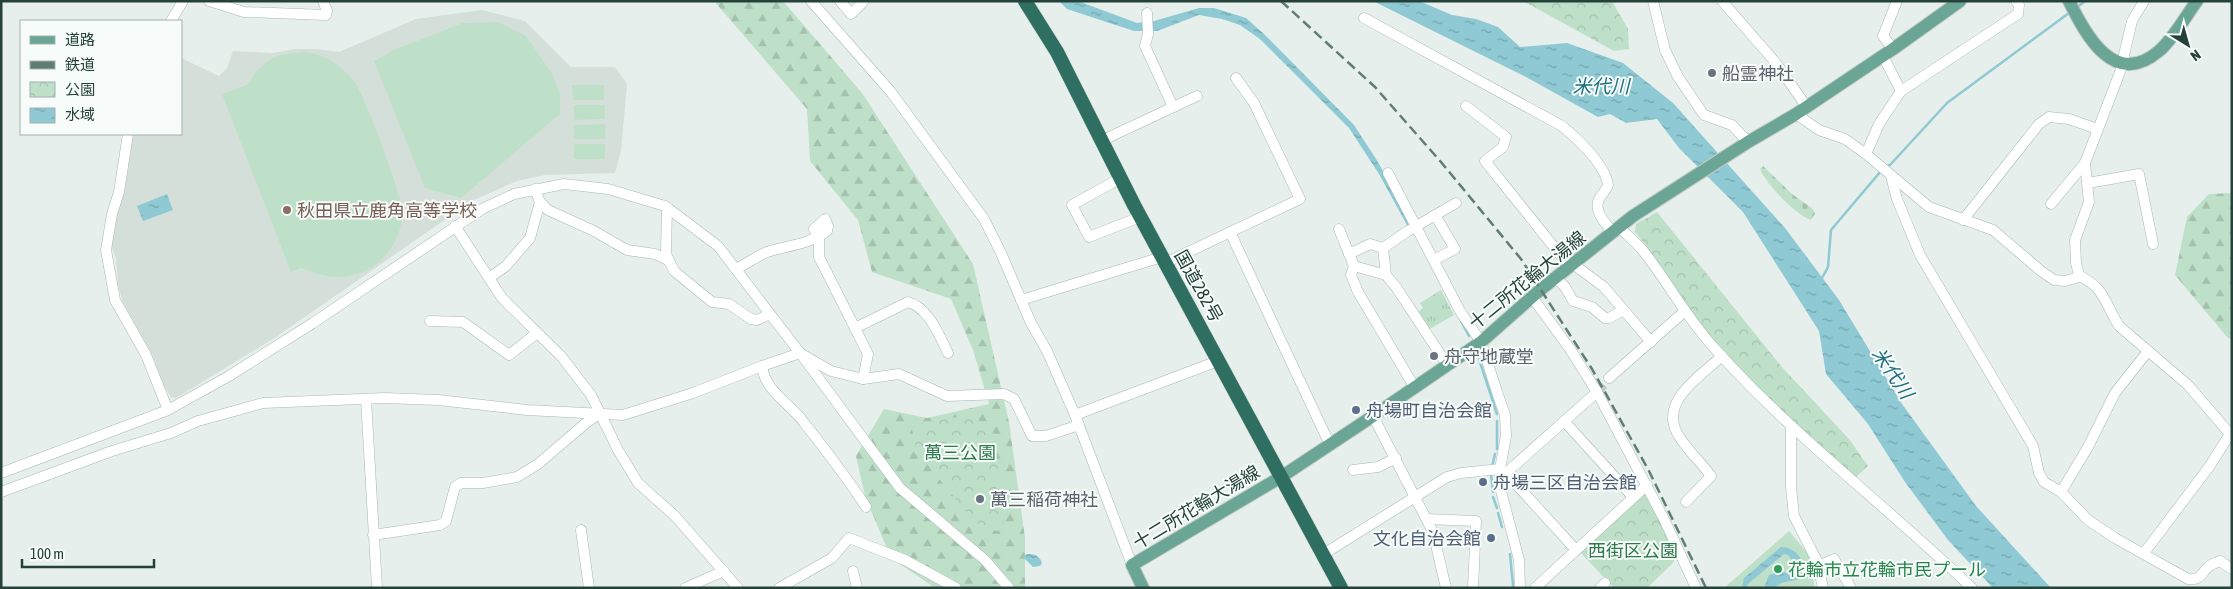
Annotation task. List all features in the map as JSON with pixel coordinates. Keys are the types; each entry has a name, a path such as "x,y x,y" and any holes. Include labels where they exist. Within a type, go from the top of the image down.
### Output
{"highway":[{"name":"国道282号","path":"1025,1 1057,52 1140,217 1341,588"}],"main road":[{"name":"十二所花輪大湯線","path":"1143,588 1132,566 1282,476 1448,366 1481,342 1532,297 1634,216 1888,53 1960,1"},
{"path":"2069,1 2084,30 2102,54 2122,64 2146,59 2159,51 2197,1"}],"street":[{"path":"172,20 183,1"},
{"path":"209,1 244,12 326,16 327,11 323,1"},
{"path":"811,1 891,92 984,219 1002,253 1031,323 1047,351 1075,415 1132,566"},
{"path":"840,1 851,14 864,1"},
{"path":"1653,1 1665,50 1678,77 1704,115 1732,125 1748,142"},
{"path":"1722,1 1776,64 1801,110 1819,130 1845,139 1866,154 1928,207 1993,230 2054,280 2076,278 2078,275"},
{"path":"1897,1 1883,36 1901,92"},
{"path":"1866,154 1879,124 1901,92 2018,14 2019,6 2016,1"},
{"path":"2051,204 2086,163 2122,64 2132,21 2144,1"},
{"path":"1147,16 1148,34 1145,46 1173,107"},
{"path":"1364,18 1562,126 1581,142 1607,177 1608,186 1599,198 1597,206 1602,218 1643,250 1685,311 1722,356 1791,427 1852,482 1922,540 1972,588"},
{"path":"1021,300 1163,260 1230,232 1300,199 1254,103 1236,78"},
{"path":"1102,140 1197,96"},
{"path":"1466,106 1506,137 1503,147 1485,160 1571,266 1604,287 1651,342"},
{"path":"1963,220 2039,124 2049,118 2070,120 2097,129"},
{"path":"128,135 119,192 112,214 106,250 115,300 146,355 168,410"},
{"path":"2078,275 2075,240 2089,202 2086,163"},
{"path":"1388,173 1412,229 1434,260 1460,311 1481,342 1505,415 1506,436 1501,490 1519,560 1520,588"},
{"path":"2088,183 2139,174 2153,244"},
{"path":"1891,176 1897,199 1920,255 2034,446 2039,473 2044,482 2061,492 2088,520 2188,579 2200,578 2209,565 2220,561 2232,569"},
{"path":"1121,178 1072,205 1089,237 1140,217"},
{"path":"1,473 168,410 229,376 313,323 482,209 514,194 564,184 608,188 667,207 718,246 900,488 985,560 1008,587"},
{"path":"535,189 540,202 548,210 594,231 627,250 655,254 668,260"},
{"path":"489,278 506,266 530,238 540,202"},
{"path":"1383,248 1456,203"},
{"path":"667,207 666,254 674,271 712,302 729,304 751,319 757,320 770,314"},
{"path":"1434,260 1455,249 1435,215"},
{"path":"455,226 502,298 561,356 591,395 599,414 638,483 675,516 738,588"},
{"path":"1338,229 1354,266 1351,275 1358,292 1414,388"},
{"path":"1230,232 1330,445"},
{"path":"736,269 766,252 800,245 819,237 819,257 868,354 863,379"},
{"path":"1349,254 1370,244 1383,248"},
{"path":"1383,248 1386,275 1396,287 1448,366"},
{"path":"1354,266 1386,275"},
{"path":"2078,275 2095,285 2119,326 2188,385 2230,434 2209,467 2144,553"},
{"path":"1556,278 1565,287 1573,301 1592,307 1605,318 1609,318 1624,310"},
{"path":"1532,297 1570,348 1597,392 1647,484 1696,588"},
{"path":"855,328 908,302 917,304 935,327 948,353"},
{"path":"1609,378 1685,311"},
{"path":"430,321 463,322 509,354 537,332"},
{"path":"2061,492 2088,448 2115,393 2148,351"},
{"path":"1,492 112,451 171,433 198,422 263,403 366,399 438,400 527,410 623,415 661,404 800,353 832,371 863,379 900,374 947,396 1004,394 1014,399 1032,436 1046,436 1079,425"},
{"path":"1686,502 1712,476 1678,434 1672,420 1674,406 1681,395 1722,356"},
{"path":"1075,415 1218,361"},
{"path":"762,366 763,374 777,396 800,418 866,507"},
{"path":"1322,555 1447,478 1461,473 1503,471 1597,392"},
{"path":"366,399 377,588"},
{"path":"373,535 440,525 446,521 455,487 461,483 484,483 518,477 538,464 586,422 599,414"},
{"path":"1373,416 1434,532 1446,588"},
{"path":"1564,421 1633,497"},
{"path":"1791,427 1791,486 1794,516 1818,566 1823,588"},
{"path":"1353,470 1378,467 1396,458"},
{"path":"1503,471 1575,549"},
{"path":"1535,588 1647,484"},
{"path":"1427,519 1476,521 1473,588"},
{"path":"581,530 589,588"},
{"path":"779,588 832,558 849,538 905,560 956,588"},
{"path":"1818,566 1834,559 1851,588"},
{"path":"685,588 724,570"},
{"path":"853,572 857,588"}],"shaded area":[{"name":"秋田県立鹿角高等学校","path":"482,10 525,21 571,67 615,67 627,84 621,151 615,173 545,175 517,181 472,201 273,339 176,398 171,397 164,386 152,354 123,302 118,285 116,258 111,245 132,135 182,135 182,58 219,76 227,68 233,51 273,53 294,49 316,49 339,52 416,19"}],"green space":[{"path":"714,1 783,1 862,93 973,264 1009,422 1025,538 1025,588 935,588 891,558 865,496 856,456 884,409 927,418 989,404 973,350 951,299 872,272 858,220 810,161 807,109"},
{"path":"1523,1 1612,1 1628,29 1629,49 1614,51"},
{"path":"498,22 526,36 551,72 560,94 560,114 461,198 425,188 374,61 396,49 463,23"},
{"path":"306,52 333,62 354,81 373,123 400,200 402,210 401,223 392,247 375,265 351,276 329,276 301,268 291,272 222,94 247,85 256,71 279,55"},
{"path":"572,85 604,85 604,100 573,100"},
{"path":"574,105 605,105 605,119 574,120"},
{"path":"605,124 605,139 574,139 574,125"},
{"path":"574,144 605,144 605,159 574,159"},
{"path":"1763,166 1792,194 1813,209 1815,214 1811,220 1790,206 1768,183 1760,169"},
{"path":"2232,193 2232,340 2227,337 2175,275 2187,217 2209,194"},
{"path":"1657,212 1781,366 1849,439 1868,466 1855,478 1761,390 1699,322 1635,232 1636,224"},
{"path":"1441,290 1454,315 1428,330 1418,312 1423,308 1420,303"},
{"name":"萬三公園","path":"964,416 978,419 990,436 1000,476 1007,517 998,531 984,529 968,514 917,452 912,429 916,424"},
{"name":"西街区公園","path":"1645,489 1677,554 1673,563 1647,588 1614,588 1579,551"},
{"name":"花輪市立花輪市民プール","path":"1789,531 1809,555 1815,588 1724,588"}],"water":[{"path":"1059,1 1078,1 1137,23 1154,21 1199,8 1214,8 1246,18 1354,125 1378,162 1412,225 1408,227 1379,174 1349,128 1260,39 1240,25 1222,19 1199,15 1157,31 1134,31 1067,9"},
{"name":"米代川","path":"1373,1 1419,1 1452,15 1476,19 1498,27 1520,47 1567,43 1623,63 1673,103 1785,228 1839,300 1902,404 1976,506 2051,588 1993,588 1948,540 1905,482 1868,424 1826,374 1819,331 1743,212 1679,148 1657,119 1626,123 1610,114 1598,117 1526,77"},
{"path":"167,194 173,210 143,221 137,206"},
{"path":"1781,547 1792,550 1800,558 1803,568 1799,579 1781,583 1774,588 1764,588 1769,575 1795,572 1796,565 1788,555 1784,554 1749,583 1746,588 1742,588 1744,578"},
{"path":"1027,554 1038,557 1042,563 1040,566 1033,567 1023,557"}],"waterway":[{"path":"2076,8 2085,1"},
{"path":"1885,167 1890,165 1947,103 2069,13"},
{"path":"1821,280 1828,267 1831,230 1881,171"},
{"path":"1460,319 1469,336"},
{"path":"1479,359 1497,414"},
{"path":"1497,421 1497,449"},
{"path":"1492,467 1495,454"},
{"path":"1491,474 1493,492"},
{"path":"1493,497 1497,508"},
{"path":"1498,513 1502,527"},
{"path":"1510,554 1513,586"}],"tunnel":[{"path":"1597,392 1609,378"}],"railway":[{"path":"1281,1 1375,87 1441,162 1521,259 1592,369 1649,471 1706,588"}],"place":[{"name":"船霊神社","path":"1712,73"},
{"name":"秋田県立鹿角高等学校","path":"287,210"},
{"name":"舟守地蔵堂","path":"1434,356"},
{"name":"舟場町自治会館","path":"1356,410"},
{"name":"舟場三区自治会館","path":"1483,482"},
{"name":"萬三稲荷神社","path":"980,499"},
{"name":"文化自治会館","path":"1491,538"},
{"name":"花輪市立花輪市民プール","path":"1778,569"}]}
